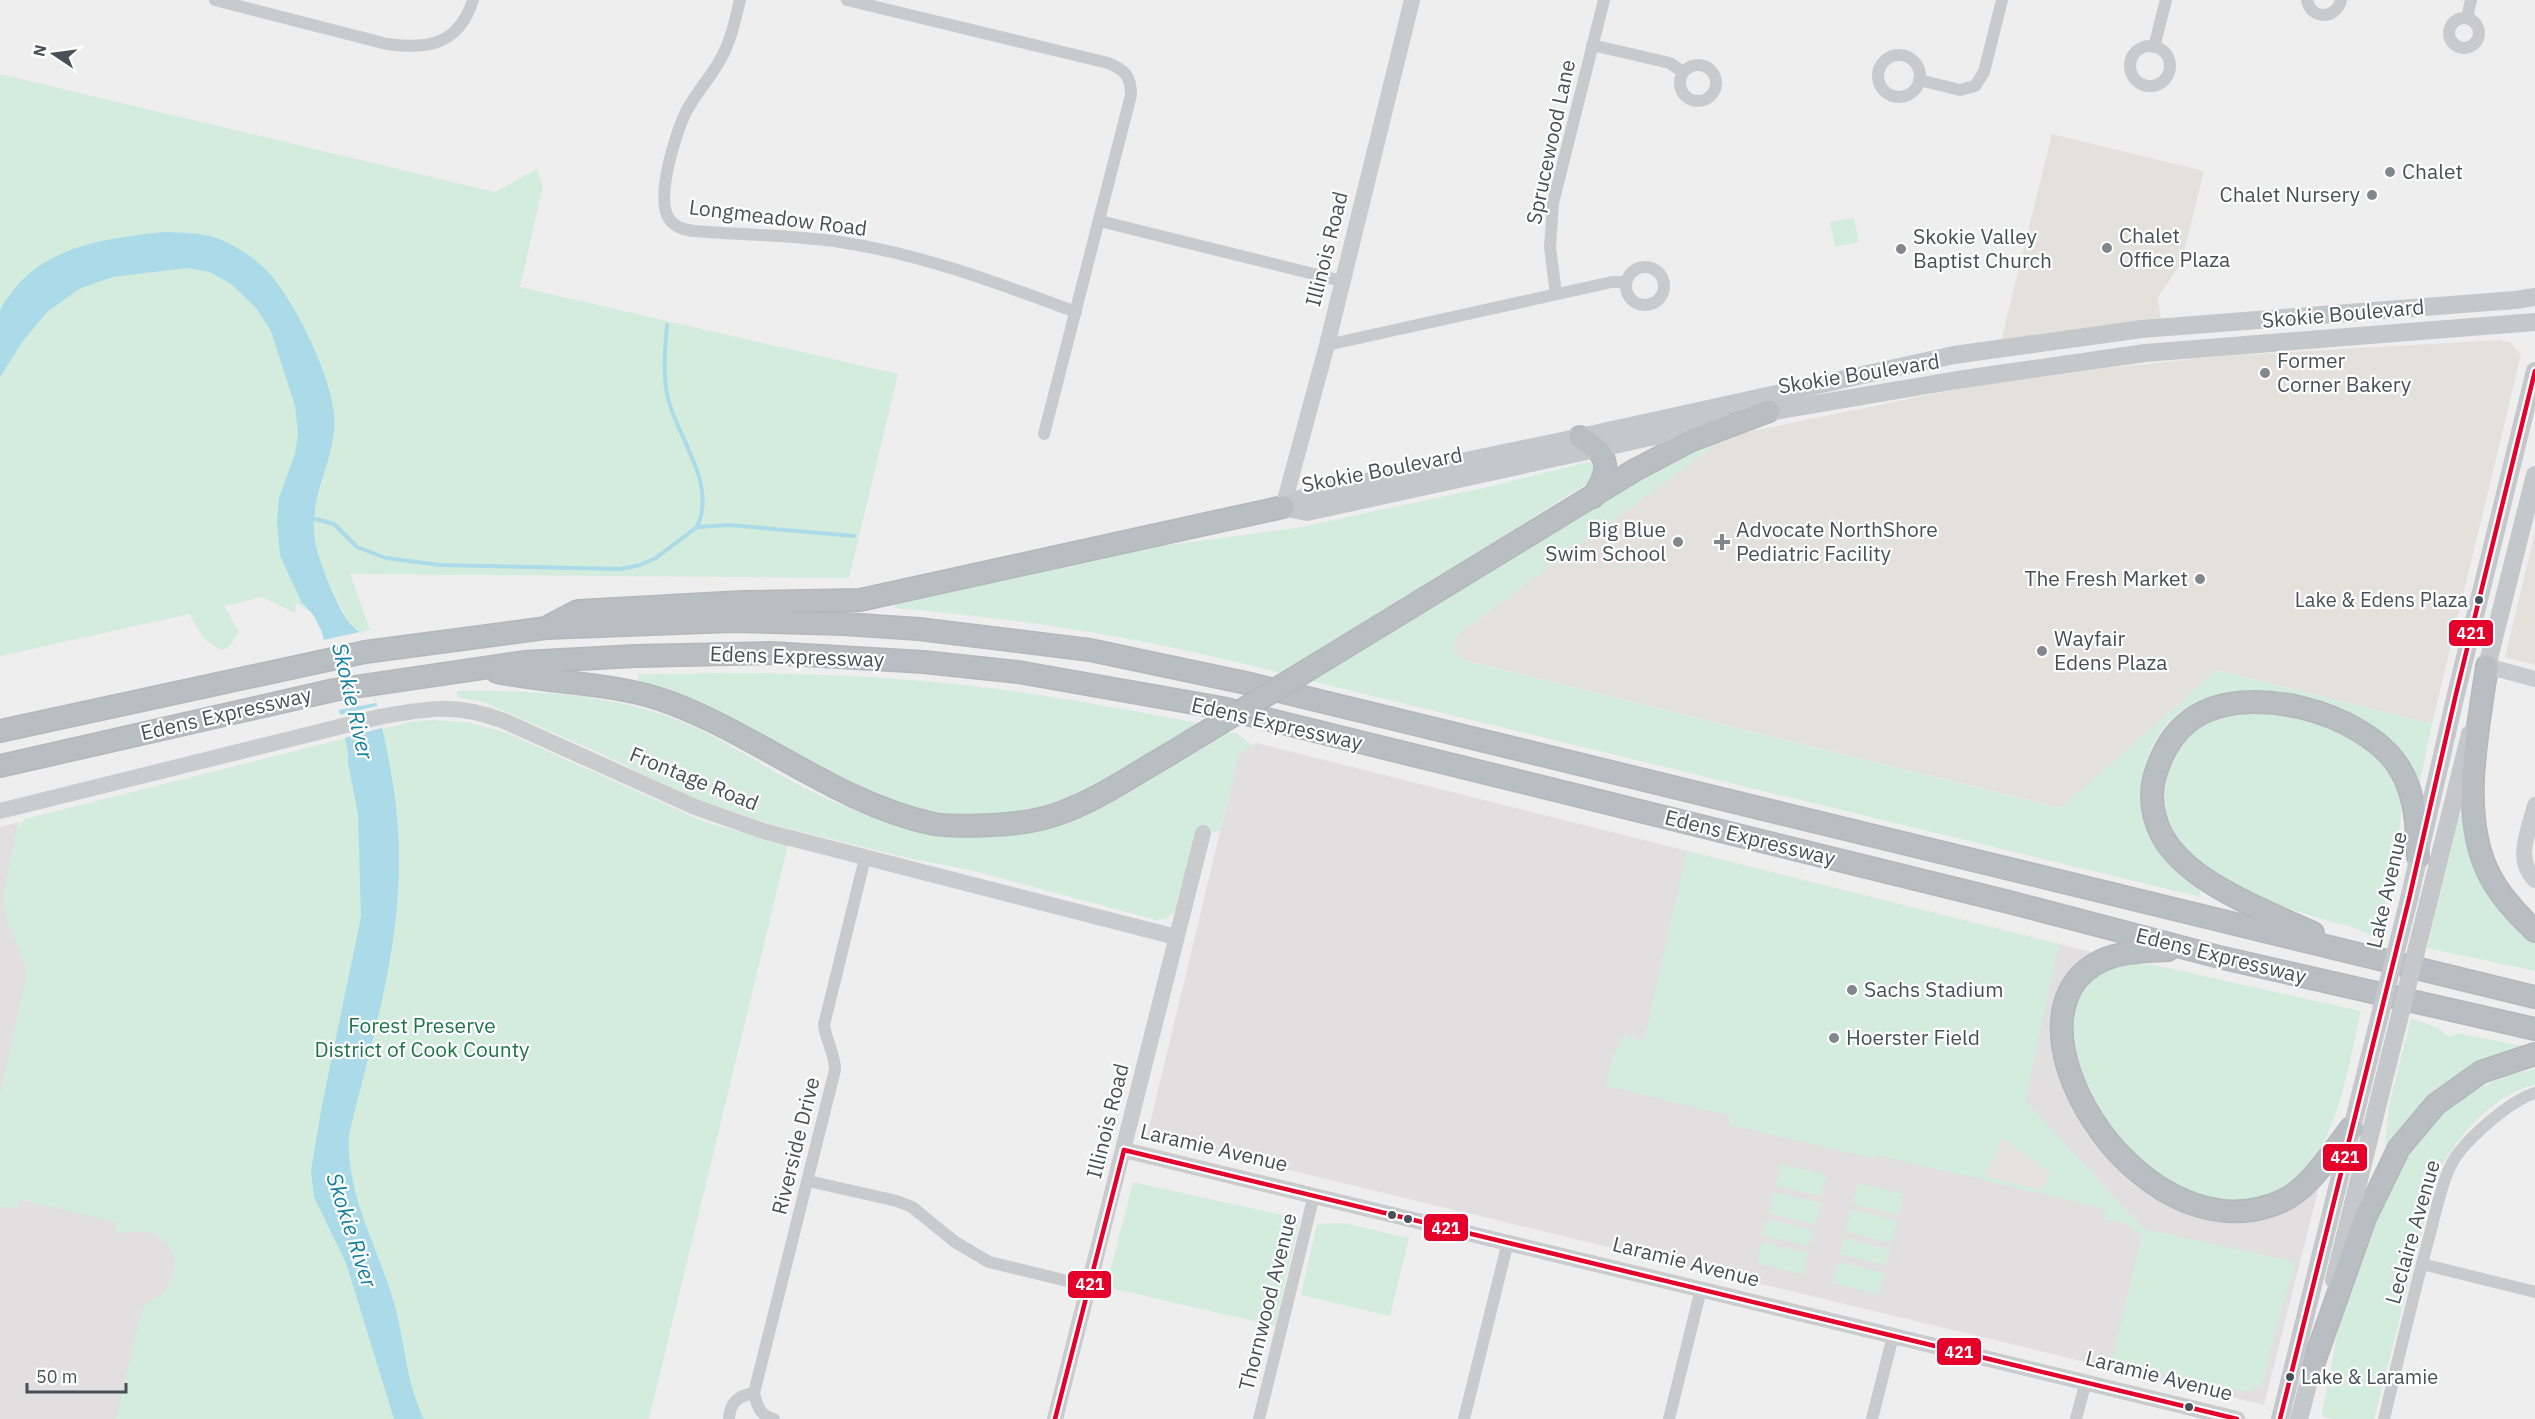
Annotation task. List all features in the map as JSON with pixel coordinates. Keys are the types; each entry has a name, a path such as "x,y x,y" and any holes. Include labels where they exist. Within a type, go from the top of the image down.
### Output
{"highway":[{"path":"482,668 532,679 611,689 668,702 701,715 730,732 888,811 937,824 1014,824 1066,811 1093,799 1168,756 1635,470 1692,440 1769,411"},
{"path":"1588,443 1606,463 1605,477 1592,498"},
{"path":"546,628 578,611 742,602 860,600 1283,507"},
{"name":"Edens Expressway","path":"0,731 327,659 546,628 732,621 919,629 1090,650 1269,689 2535,997"},
{"name":"Edens Expressway","path":"0,766 334,690 524,662 635,656 771,653 924,662 1018,672 1222,708 1998,899 2188,950 2535,1029"},
{"path":"2487,666 2478,731 2474,785 2473,819 2476,841 2492,880 2535,932"},
{"path":"2357,954 2247,902 2186,865 2172,851 2158,827 2152,803 2158,764 2176,732 2190,720 2224,706 2274,703 2298,706 2321,713 2367,736 2400,768 2410,790 2416,819 2418,857"},
{"path":"2188,950 2135,952 2113,956 2078,978 2068,993 2062,1009 2061,1029 2064,1049 2082,1102 2104,1139 2144,1177 2166,1193 2186,1203 2229,1211 2267,1206 2285,1200 2316,1172 2351,1128"},
{"path":"2314,1362 2365,1218 2399,1148 2436,1104 2481,1072 2535,1054"}],"main road":[{"name":"Skokie Boulevard","path":"1283,507 1307,512 1927,360 2036,342 2142,329 2535,297"},
{"name":"Skokie Boulevard","path":"1588,443 1769,411 2145,353 2535,322"},
{"name":"Lake Avenue","path":"2280,1419 2409,899 2535,371"},
{"name":"Lake Avenue","path":"2299,1419 2535,475"}],"street":[{"path":"215,0 387,44 416,47 439,42 450,36 464,20 472,0"},
{"name":"Longmeadow Road","path":"740,0 726,50 687,109 678,130 664,192 663,204 670,221 685,230 812,238 896,253 958,268 1076,312"},
{"path":"847,0 1108,63 1127,74 1130,79 1131,95 1044,434"},
{"name":"Illinois Road","path":"1283,507 1327,345 1412,0"},
{"name":"Sprucewood Lane","path":"1556,294 1550,247 1553,203 1604,0"},
{"path":"1919,80 1960,90 1975,86 1984,72 2002,0"},
{"path":"2154,47 2166,0"},
{"path":"2307,0 2311,10 2321,15 2332,13 2341,0"},
{"path":"2467,18 2471,0"},
{"path":"1592,45 1670,63 1683,72"},
{"path":"1100,221 1342,281"},
{"path":"1327,345 1556,294 1620,281 1626,282"},
{"path":"2487,666 2535,679"},
{"name":"Frontage Road","path":"0,811 379,717 429,708 480,712 695,807 763,831 1176,937"},
{"path":"2535,805 2525,844 2524,863 2526,870 2535,880"},
{"name":"Illinois Road","path":"1055,1419 1203,833"},
{"name":"Riverside Drive","path":"770,1418 758,1408 754,1393 835,1070 834,1055 825,1034 825,1025 865,858"},
{"name":"Leclaire Avenue","path":"2384,1419 2422,1264 2450,1165 2460,1151 2511,1106 2523,1097 2535,1093"},
{"name":"Laramie Avenue","path":"1124,1150 2237,1419"},
{"path":"808,1181 897,1201 912,1207 955,1242 989,1262 1088,1286"},
{"name":"Thornwood Avenue","path":"1259,1419 1314,1195"},
{"path":"1464,1419 1508,1242"},
{"path":"2422,1264 2535,1292"},
{"path":"1668,1419 1701,1289"},
{"path":"1872,1419 1893,1336"},
{"path":"2076,1419 2085,1381"},
{"path":"729,1419 730,1409 736,1400 754,1393"}],"shaded area":[{"path":"2052,134 2204,171 2181,264 2158,297 2161,320 2001,341"},
{"path":"2499,340 2510,342 2521,355 2432,724 2217,670 2061,808 1464,660 1453,649 1457,635 1728,436 1957,389 2108,368 2223,356"},
{"path":"2535,532 2535,665 2505,657"},
{"path":"1257,743 2095,953 2071,971 2059,988 2052,1008 2050,1031 2061,1084 2072,1109 2087,1134 2112,1163 2133,1184 2151,1197 2182,1211 2215,1221 2242,1222 2269,1216 2289,1206 2320,1183 2264,1405 1147,1136 1239,753"},
{"path":"20,822 17,828 54,895 0,1117 0,827"},
{"path":"0,1192 185,1237 140,1419 0,1419"}],"green space":[{"path":"0,74 495,192 537,169 543,186 520,287 898,374 849,578 350,574 370,630 360,632 352,628 327,580 302,603 308,611 296,603 295,613 262,597 224,606 239,632 228,648 221,650 205,640 189,614 0,656"},
{"path":"1854,218 1859,242 1835,247 1830,222"},
{"path":"1728,436 1457,635 1453,649 1464,660 2060,808 2217,670 2432,724 2419,786 2416,788 2374,731 2350,714 2329,704 2284,692 2260,690 2215,696 2194,704 2177,715 2163,729 2153,746 2142,785 2142,805 2146,825 2154,843 2168,861 2200,886 2200,897 1311,681 1702,442"},
{"path":"1588,462 1597,467 1591,481 1284,674 1188,651 1091,632 994,618 895,608 895,601 1080,561 1162,546 1296,528 1488,487"},
{"path":"743,673 854,676 965,685 1055,697 1203,724 1108,780 1057,802 998,814 938,813 904,806 875,795 724,717 682,698 637,683 639,674"},
{"path":"457,691 536,692 590,698 642,708 701,730 795,783 858,812 891,823 959,835 993,836 1027,832 1083,816 1126,794 1227,732 1238,734 1253,746 1239,753 1220,831 1197,829 1174,913 1168,918 1156,920 974,871 908,858 770,824 693,798 595,751 483,702 457,697"},
{"path":"2263,712 2293,716 2324,724 2352,737 2376,757 2396,779 2400,801 2399,840 2378,939 2348,925 2338,924 2261,898 2234,885 2209,870 2188,853 2172,832 2162,802 2164,777 2171,759 2190,735 2209,722 2233,715"},
{"name":"Forest Preserve District of Cook County","path":"429,720 467,722 507,733 705,822 788,845 649,1419 116,1419 142,1309 167,1288 174,1272 174,1263 164,1240 148,1232 115,1232 117,1222 20,1200 17,1210 0,1206 0,1094 26,978 26,965 8,924 3,897 17,828 25,819 410,722"},
{"path":"2464,813 2466,838 2476,868 2535,942 2535,971 2427,948 2459,817"},
{"name":"Sachs Stadium","path":"1687,851 2059,944 2025,1101 2144,1229 2296,1262 2278,1319 2262,1386 2248,1392 2112,1361 2141,1238 2133,1228 2121,1222 2104,1219 2106,1209 1878,1155 1876,1159 1729,1125 1731,1116 1606,1086 1613,1055 1624,1035 1644,1040"},
{"path":"2135,963 2150,964 2361,1011 2343,1089 2331,1127 2306,1170 2284,1188 2257,1198 2224,1200 2202,1196 2174,1184 2144,1164 2129,1152 2111,1130 2094,1103 2081,1074 2074,1044 2073,1016 2082,991 2102,973"},
{"path":"2411,1018 2436,1027 2450,1037 2457,1033 2528,1047 2511,1055 2384,1159 2389,1105"},
{"path":"2535,1069 2535,1085 2505,1097 2476,1121 2443,1163 2436,1177 2374,1419 2333,1419 2321,1416 2346,1297 2382,1198 2396,1169 2423,1133 2455,1104 2492,1082"},
{"path":"1781,1164 1826,1175 1821,1196 1776,1185"},
{"path":"1133,1182 1300,1219 1275,1326 1106,1287"},
{"path":"1858,1183 1903,1194 1898,1215 1853,1204"},
{"path":"1774,1192 1820,1203 1815,1224 1769,1213"},
{"path":"1851,1210 1897,1221 1891,1243 1846,1231"},
{"path":"1767,1219 1813,1230 1809,1246 1763,1235"},
{"path":"1344,1223 1409,1238 1390,1316 1301,1295 1317,1224"},
{"path":"1844,1238 1890,1250 1886,1265 1840,1254"},
{"path":"1762,1242 1807,1253 1802,1275 1757,1263"},
{"path":"1838,1262 1884,1273 1879,1294 1833,1283"}],"sand":[{"path":"2003,1138 2050,1173 2041,1190 1984,1176"}],"water":[{"name":"Skokie River","path":"163,232 215,237 239,249 262,266 289,300 310,338 331,397 334,429 315,507 316,548 337,602 347,619 360,632 380,717 396,803 399,861 398,896 389,965 349,1134 349,1156 357,1199 394,1303 409,1376 424,1419 394,1419 346,1263 314,1197 311,1171 322,1105 361,917 358,814 348,752 322,632 314,616 302,603 280,556 277,521 279,498 295,454 298,434 295,406 271,331 256,308 231,284 210,272 187,268 113,277 79,289 47,312 23,341 0,377 0,312 3,304 26,276 61,254 80,247 122,237"}],"pier":[{"path":"360,632 376,703 338,710 323,640"},
{"path":"377,706 382,728 344,738 339,715"}],"waterway":[{"path":"667,325 665,351 667,394 671,410 699,476 702,510 697,527"},
{"path":"311,520 316,519 334,524 357,547 386,558 440,565 621,569 640,565 656,558 697,527 729,525 854,536"}],"transit line":[{"name":"421","path":"2280,1419 2409,899 2456,694 2535,371"},
{"name":"421","path":"1124,1150 2237,1419"},
{"name":"421","path":"1055,1419 1124,1150"}],"place":[{"name":"Chalet","path":"2390,172"},
{"name":"Chalet Nursery","path":"2372,195"},
{"name":"Chalet Office Plaza","path":"2107,248"},
{"name":"Skokie Valley Baptist Church","path":"1901,249"},
{"name":"Former Corner Bakery","path":"2265,373"},
{"name":"Big Blue Swim School","path":"1678,542"},
{"name":"Advocate NorthShore Pediatric Facility","path":"1722,542"},
{"name":"The Fresh Market","path":"2200,579"},
{"name":"Lake & Edens Plaza","path":"2479,600"},
{"name":"Wayfair Edens Plaza","path":"2042,651"},
{"name":"Sachs Stadium","path":"1852,990"},
{"name":"Hoerster Field","path":"1834,1038"},
{"name":"Lake & Laramie","path":"2290,1377"}]}
